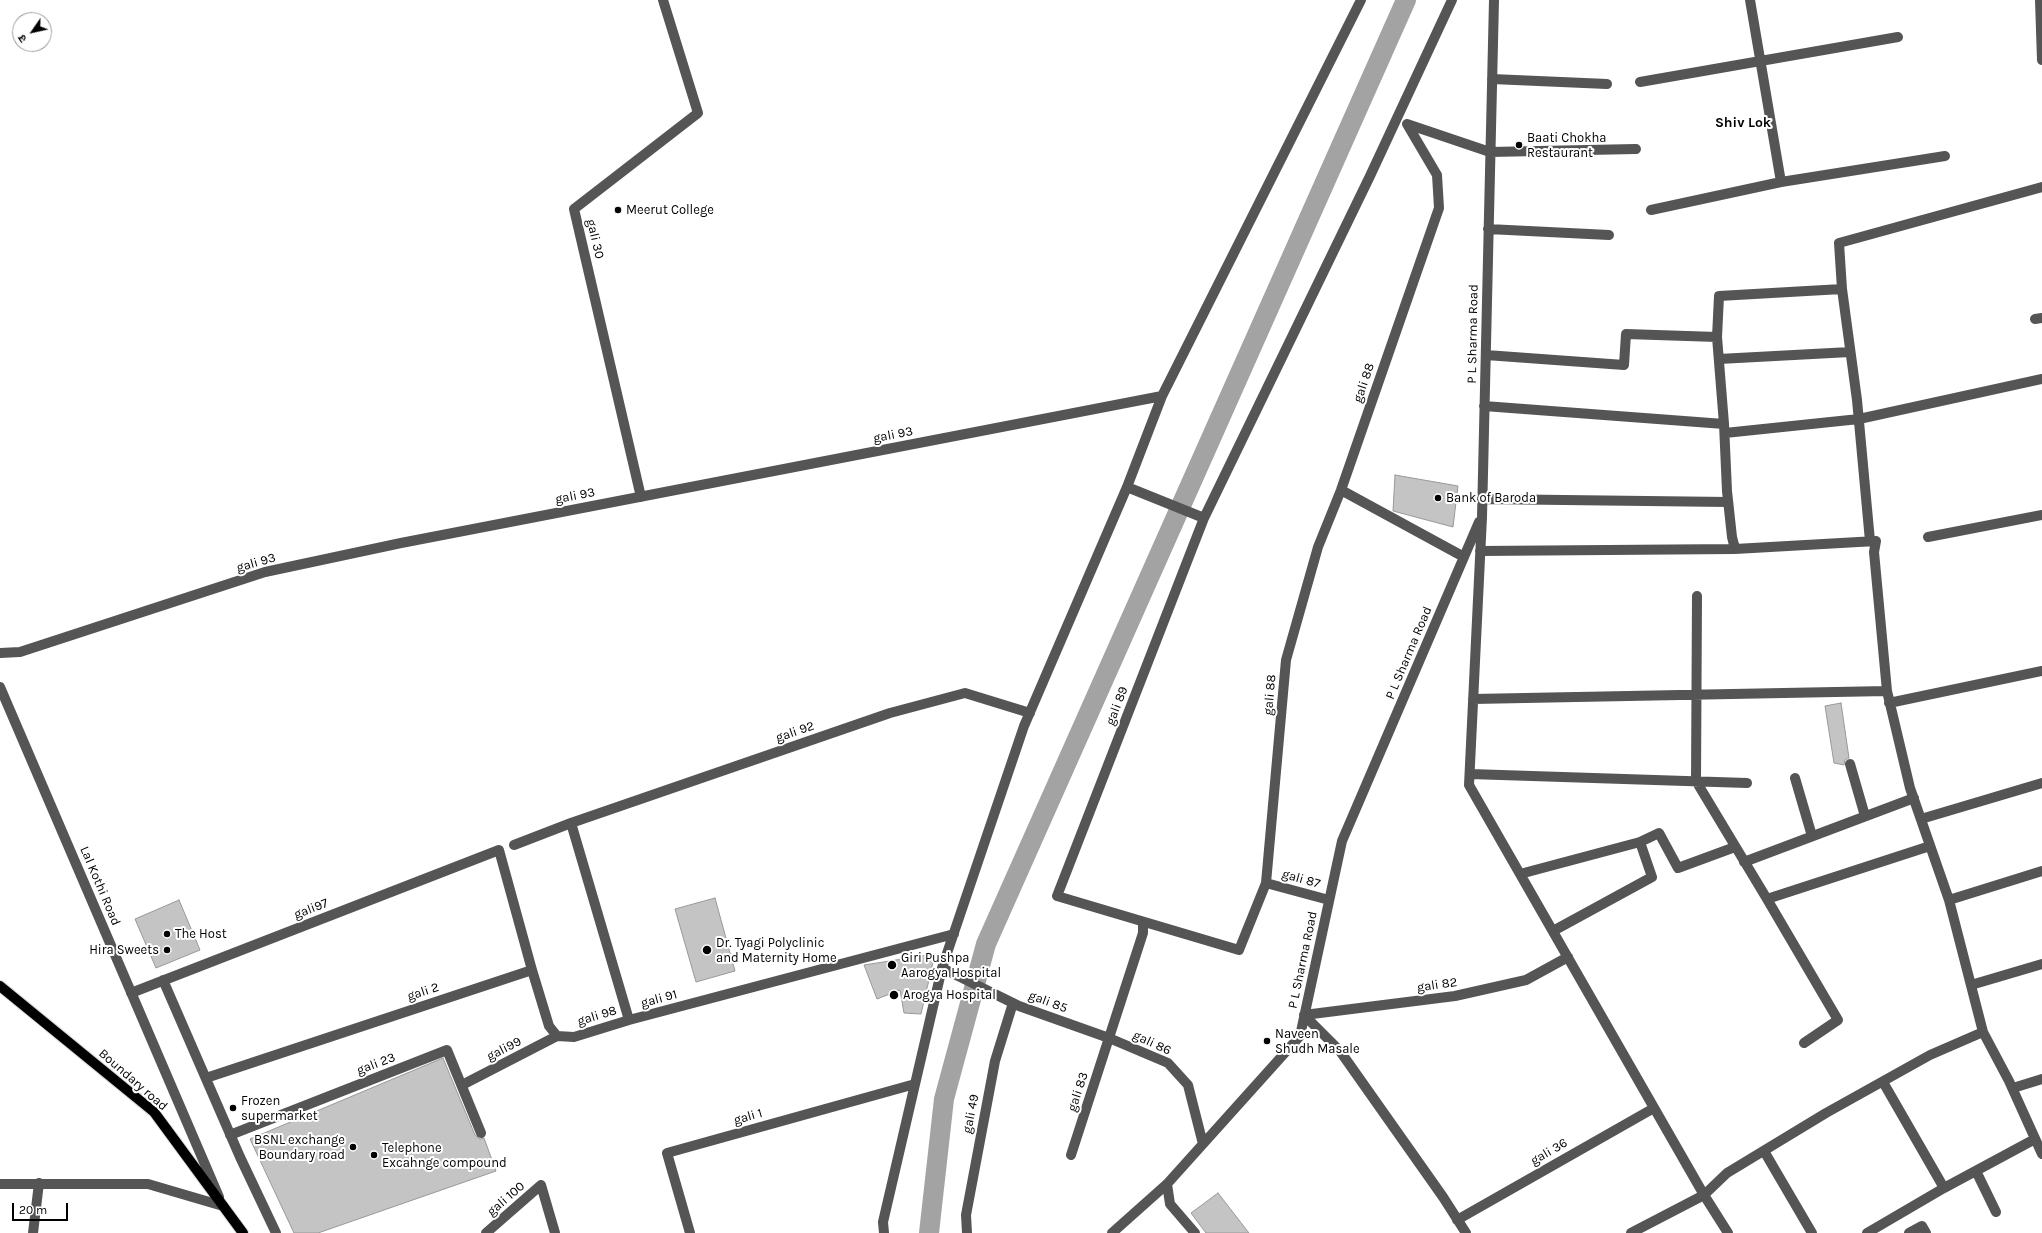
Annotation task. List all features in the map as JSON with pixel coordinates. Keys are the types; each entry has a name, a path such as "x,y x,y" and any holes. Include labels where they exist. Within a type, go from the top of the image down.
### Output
{"main road":[{"name":"Boundary road","path":"0,986 154,1112 243,1233"}],"street":[{"name":"gali 30","path":"641,497 574,210 698,113 663,0"},
{"path":"884,1233 883,1222 954,934 1030,713 1127,487 1162,396 1361,0"},
{"path":"1127,487 1204,518 1370,176 1452,0"},
{"name":"P L Sharma Road","path":"1112,1233 1167,1184 1300,1036 1342,841 1482,517 1494,0"},
{"path":"1750,0 1781,182"},
{"path":"2040,0 2042,60"},
{"path":"1640,82 1898,37"},
{"path":"1492,79 1607,84"},
{"name":"gali 88","path":"1143,922 1239,950 1266,883 1286,660 1318,547 1341,490 1439,208 1437,175 1406,124 1490,152"},
{"path":"1490,152 1636,149"},
{"path":"1651,210 1781,182 1945,156"},
{"path":"1870,541 1859,419 1842,289 1839,243 2042,187"},
{"path":"1488,229 1609,235"},
{"path":"1735,549 1728,502 1717,337 1719,296 1842,289"},
{"path":"1486,355 1624,365 1626,334 1717,337"},
{"path":"1719,359 1850,352"},
{"path":"1484,406 1724,429 1859,419 2042,379"},
{"name":"gali 93","path":"0,653 20,652 265,572 402,542 1162,396"},
{"path":"1341,490 1464,556"},
{"path":"1482,499 1728,502"},
{"path":"1928,537 2042,515"},
{"path":"1482,517 1469,784 1704,1195 1728,1233"},
{"name":"gali 89","path":"1143,922 1057,896 1204,518"},
{"path":"1480,550 1735,549 1876,541 1874,552 1887,691 1914,798 1949,900 1983,1032 2013,1088 2042,1154"},
{"path":"1697,596 1696,781 1838,1020 1804,1044"},
{"path":"1889,703 2042,671"},
{"name":"Lal Kothi Road","path":"0,687 223,1206"},
{"path":"1473,699 1887,691"},
{"name":"gali 92","path":"571,823 890,713 965,693 1030,713"},
{"path":"1850,764 1865,816"},
{"path":"1470,774 1747,783"},
{"path":"1794,778 1812,836"},
{"path":"1921,819 2042,783"},
{"path":"1744,862 1914,798"},
{"path":"514,845 571,823"},
{"name":"gali 91","path":"571,823 629,1020 954,934"},
{"path":"1520,874 1640,842 1659,833 1678,868 1735,847"},
{"path":"1553,931 1652,877 1640,842"},
{"path":"1767,899 1930,846"},
{"name":"gali97","path":"131,993 499,850 532,970"},
{"path":"1949,900 2042,872"},
{"name":"gali 87","path":"1266,883 1329,900"},
{"name":"gali 83","path":"1071,1155 1143,933 1143,922"},
{"name":"gali 82","path":"1304,1015 1455,996 1526,980 1568,957"},
{"path":"1971,985 2042,964"},
{"name":"gali 85","path":"945,969 1013,1003 1109,1038"},
{"path":"532,970 549,1026 557,1036"},
{"name":"gali 2","path":"206,1078 532,970"},
{"path":"163,980 230,1135 276,1233"},
{"name":"gali 49","path":"967,1233 966,1215 995,1061 1013,1003"},
{"path":"1304,1015 1340,1051 1466,1233"},
{"name":"gali 98","path":"557,1036 574,1037 629,1020"},
{"path":"1631,1233 1704,1195 1727,1173 1764,1150 1883,1082 1930,1056 1983,1032"},
{"name":"gali99","path":"462,1085 557,1036"},
{"name":"gali 86","path":"1109,1038 1168,1063 1188,1085 1203,1144"},
{"name":"gali 23","path":"230,1135 448,1050 481,1133"},
{"path":"2013,1088 2042,1080"},
{"path":"1883,1082 1944,1188"},
{"name":"gali 1","path":"690,1233 667,1153 916,1084"},
{"name":"gali 36","path":"1457,1220 1654,1108"},
{"path":"1867,1233 1976,1170 2035,1139"},
{"path":"1764,1150 1812,1233"},
{"path":"1976,1170 1996,1212"},
{"path":"33,1233 39,1183"},
{"path":"0,1184 148,1184 223,1206"},
{"path":"1167,1184 1170,1204 1194,1233"},
{"name":"gali 100","path":"486,1233 541,1185 555,1233"},
{"path":"1909,1233 1922,1226 1926,1233"}],"building":[{"path":"1395,475 1458,486 1453,527 1393,511"},
{"path":"1841,703 1849,758 1845,760 1844,765 1834,763 1825,706"},
{"path":"715,898 735,971 696,982 675,909"},
{"name":"The Host","path":"179,900 200,950 156,968 135,919"},
{"path":"935,954 921,1014 904,1013 900,990 877,999 864,965"},
{"name":"Telephone Excahnge compound","path":"443,1058 475,1135 480,1139 484,1138 496,1171 318,1233 294,1233 250,1139"},
{"path":"1218,1193 1249,1233 1206,1233 1191,1213"}],"waterway":[{"path":"929,1233 944,1099 986,944 1406,0"}],"place":[{"name":"Baati Chokha Restaurant","path":"1519,145"},
{"name":"Meerut College","path":"618,210"},
{"name":"Bank of Baroda","path":"1438,498"},
{"name":"The Host","path":"167,934"},
{"name":"Hira Sweets","path":"167,950"},
{"name":"Dr. Tyagi Polyclinic and Maternity Home","path":"707,950"},
{"name":"Giri Pushpa Aarogya Hospital","path":"892,965"},
{"name":"Arogya Hospital","path":"894,995"},
{"name":"Naveen Shudh Masale","path":"1267,1041"},
{"name":"Frozen supermarket","path":"233,1108"},
{"name":"BSNL exchange Boundary road","path":"353,1147"},
{"name":"Telephone Excahnge compound","path":"374,1155"}],"district":[{"name":"Shiv Lok","path":"1743,123"}]}
